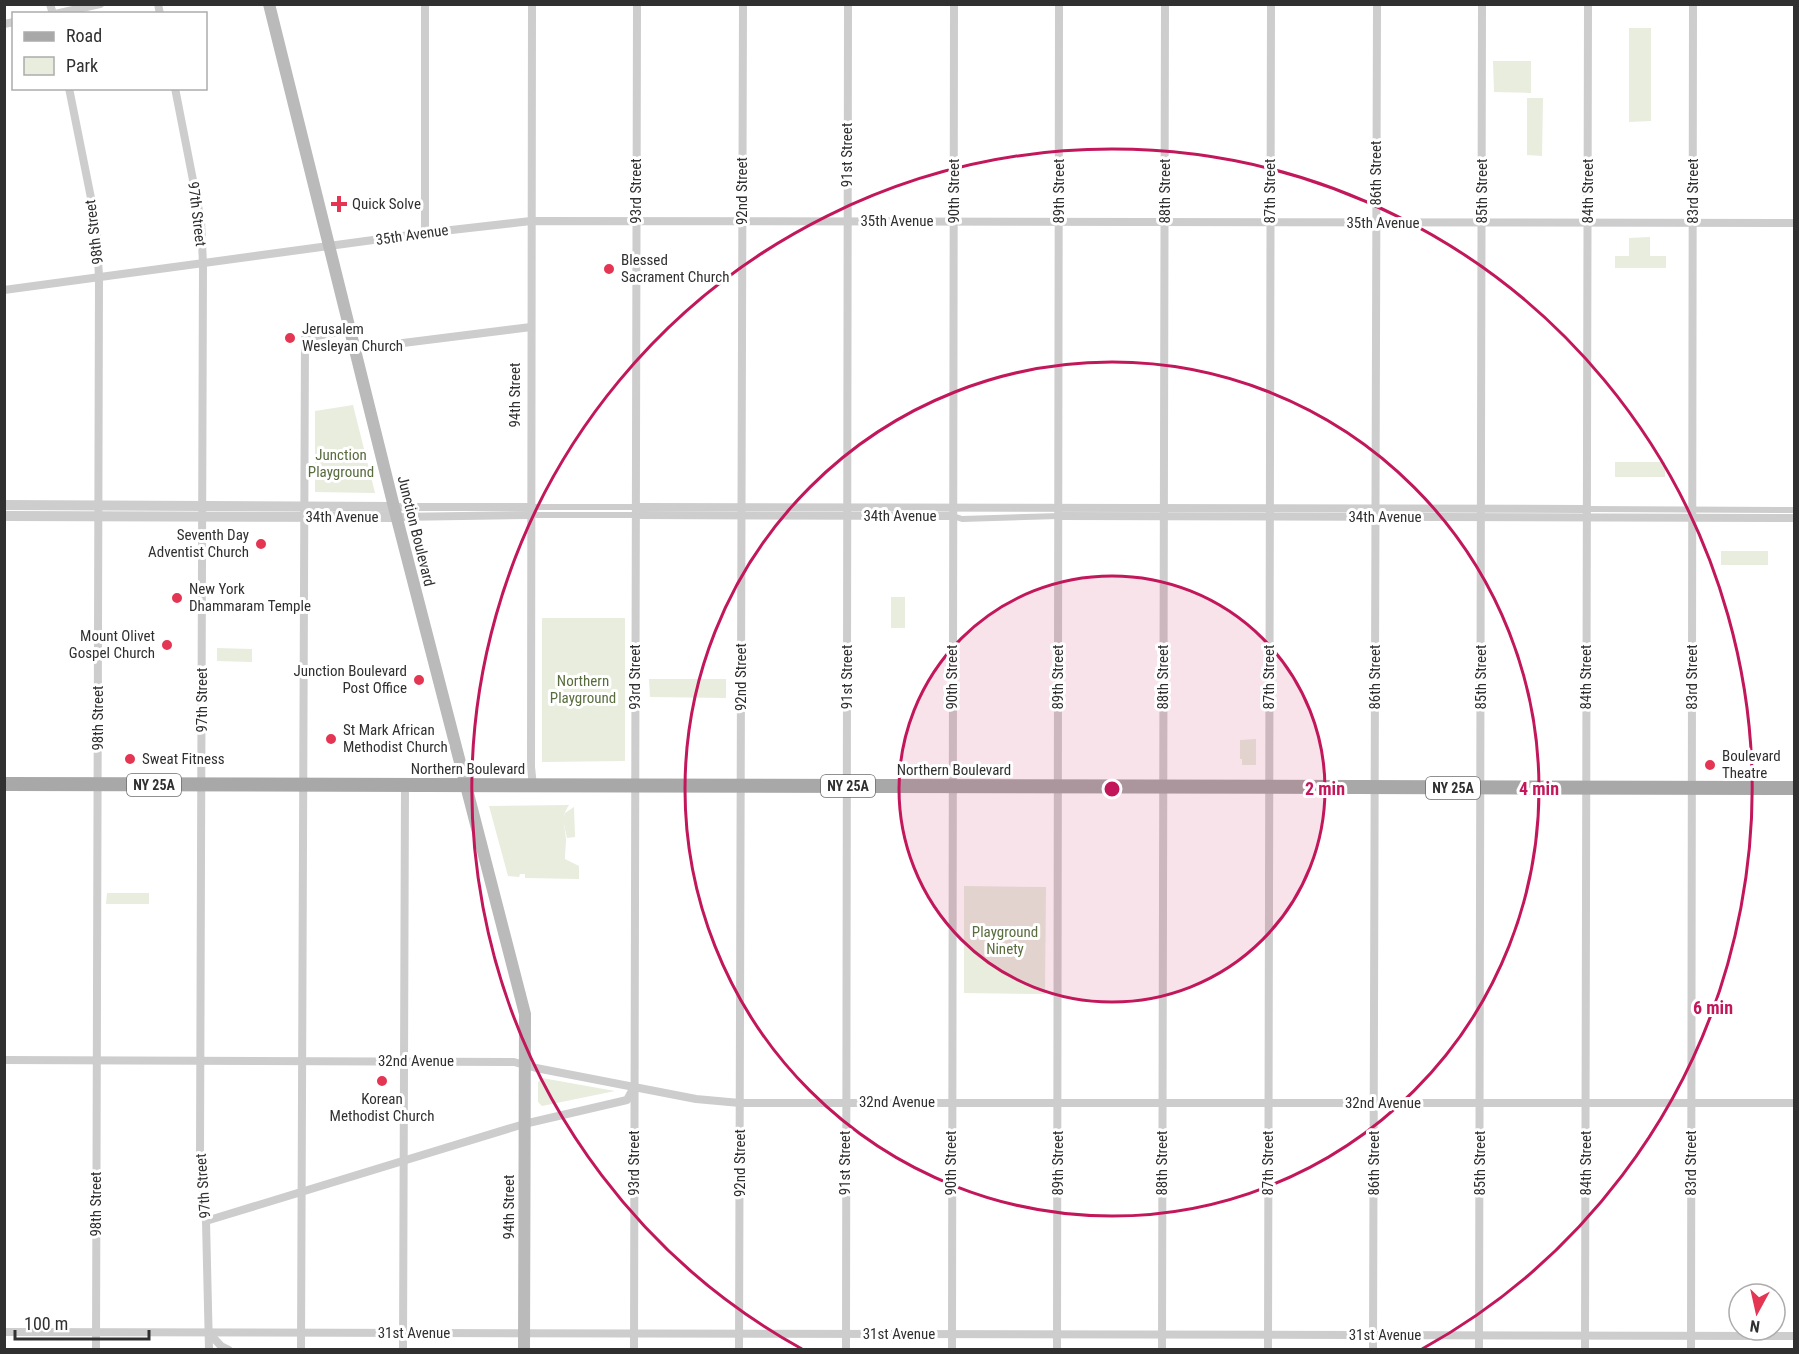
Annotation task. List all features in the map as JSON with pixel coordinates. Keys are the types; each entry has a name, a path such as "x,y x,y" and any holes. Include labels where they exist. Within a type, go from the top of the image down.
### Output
{"main road":[{"name":"Junction Boulevard","path":"269,4 395,512 525,1014 525,1065"},
{"name":"Northern Boulevard","path":"4,784 1794,788"},
{"name":"94th Street","path":"524,1350 525,1065"}],"street":[{"path":"63,12 100,4"},
{"path":"425,4 425,233"},
{"name":"94th Street","path":"531,4 530,511 533,786"},
{"name":"93rd Street","path":"634,1350 637,4"},
{"name":"92nd Street","path":"740,1350 743,4"},
{"name":"91st Street","path":"846,1350 848,4"},
{"name":"90th Street","path":"952,1350 954,4"},
{"name":"89th Street","path":"1057,1350 1059,4"},
{"name":"88th Street","path":"1162,1350 1165,4"},
{"name":"87th Street","path":"1268,1350 1271,4"},
{"name":"86th Street","path":"1374,1350 1377,4"},
{"name":"85th Street","path":"1479,1350 1482,4"},
{"name":"84th Street","path":"1585,1350 1588,4"},
{"name":"83rd Street","path":"1691,1350 1694,4"},
{"name":"98th Street","path":"69,90 96,223 99,277 96,1350"},
{"name":"97th Street","path":"175,90 201,221 203,264 200,1155 206,1221 210,1350"},
{"name":"35th Avenue","path":"4,290 425,233 531,221 1794,223"},
{"path":"355,349 531,327"},
{"path":"302,1350 305,338 350,330"},
{"name":"34th Avenue","path":"4,505 98,511"},
{"name":"34th Avenue","path":"4,516 98,511 1692,514 1794,510"},
{"name":"34th Avenue","path":"1692,514 1794,518"},
{"path":"403,1350 405,785"},
{"name":"32nd Avenue","path":"4,1060 472,1060 514,1062 696,1100 740,1103 1794,1103"},
{"path":"206,1221 524,1124 627,1100 634,1087"},
{"name":"31st Avenue","path":"4,1332 1794,1336"},
{"path":"209,1333 221,1346 229,1350"}],"green space":[{"path":"1629,28 1651,28 1651,121 1629,122"},
{"path":"1493,61 1531,61 1531,93 1494,92"},
{"path":"1527,98 1543,98 1542,156 1527,155"},
{"path":"1650,237 1650,256 1666,256 1666,268 1615,268 1615,256 1629,256 1629,238"},
{"name":"Junction Playground","path":"353,405 375,493 315,492 315,411"},
{"path":"1615,462 1665,462 1665,477 1615,477"},
{"path":"1721,551 1768,551 1768,565 1721,565"},
{"path":"891,597 905,597 905,628 891,628"},
{"name":"Northern Playground","path":"542,618 625,618 625,761 542,762"},
{"path":"217,648 252,649 252,662 217,661"},
{"path":"649,679 726,679 726,698 650,697"},
{"path":"1256,739 1256,765 1242,765 1240,740"},
{"path":"569,805 564,818 565,859 579,866 579,879 525,878 525,874 520,874 519,877 508,876 489,806"},
{"path":"574,807 575,837 567,838 563,820 565,813"},
{"name":"Playground Ninety","path":"964,886 1046,887 1045,994 964,993"},
{"path":"107,893 149,893 149,904 106,904"},
{"path":"542,1078 615,1091 542,1106 538,1102 538,1082"}],"place":[{"name":"Quick Solve","path":"339,204"},
{"name":"Blessed Sacrament Church","path":"609,269"},
{"name":"Jerusalem Wesleyan Church","path":"290,338"},
{"name":"Seventh Day Adventist Church","path":"261,544"},
{"name":"New York Dhammaram Temple","path":"177,598"},
{"name":"Mount Olivet Gospel Church","path":"167,645"},
{"name":"Junction Boulevard Post Office","path":"419,680"},
{"name":"St Mark African Methodist Church","path":"331,739"},
{"name":"Sweat Fitness","path":"130,759"},
{"name":"Boulevard Theatre","path":"1710,765"},
{"name":"Korean Methodist Church","path":"382,1081"}]}
